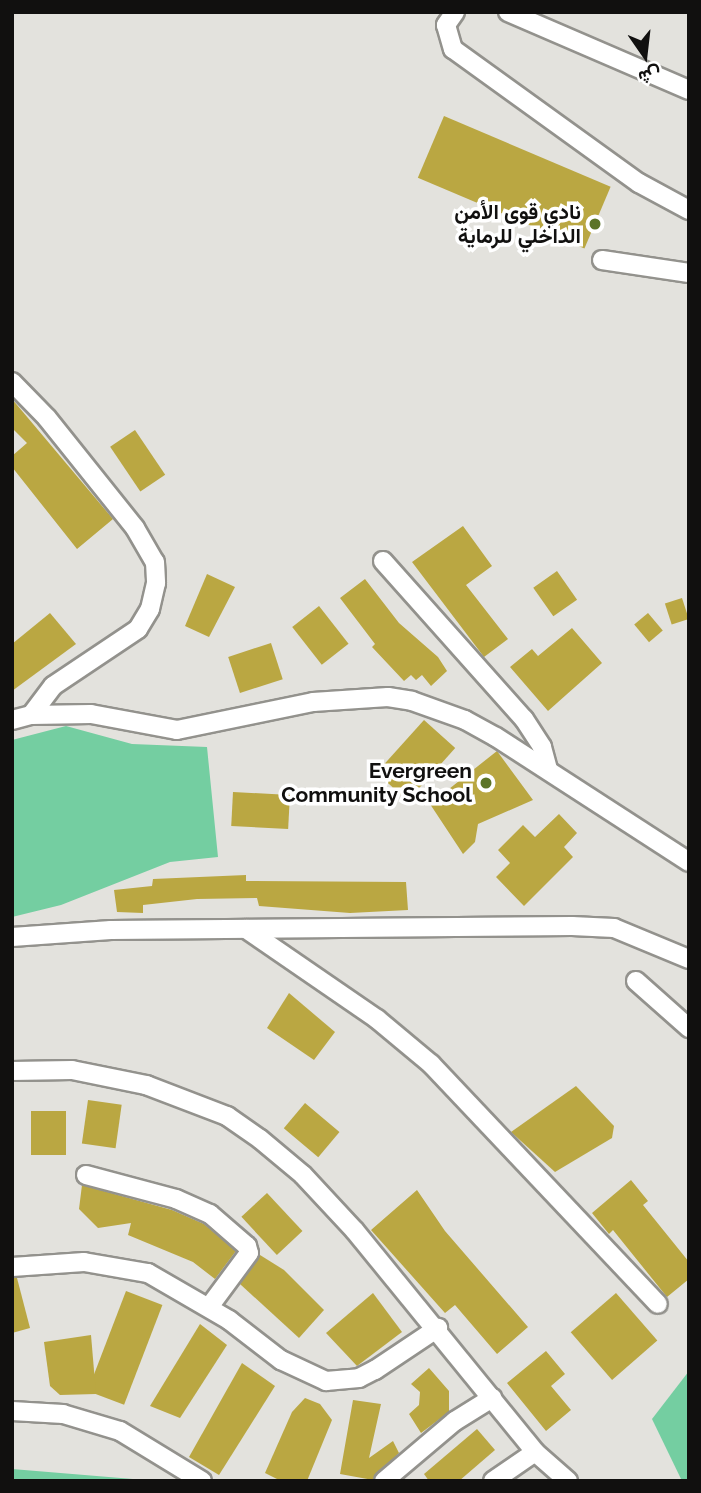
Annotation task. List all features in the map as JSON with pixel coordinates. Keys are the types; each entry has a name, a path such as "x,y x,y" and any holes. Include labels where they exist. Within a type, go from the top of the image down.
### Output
{"street":[{"path":"455,12 446,25 453,49 639,183 689,211"},
{"path":"508,12 689,90"},
{"path":"602,260 689,273"},
{"path":"12,382 47,418 135,528 155,562 156,583 150,609 138,629 53,686 31,715"},
{"path":"383,561 524,719 542,747 548,770"},
{"path":"12,720 31,715 91,714 177,730 313,702 388,697 432,706 465,720 548,770 689,862"},
{"path":"12,937 246,929 614,928 689,959"},
{"path":"246,929 377,1019 420,1054 658,1304"},
{"path":"636,981 689,1028"},
{"path":"12,1071 72,1070 121,1079 180,1095 227,1116 303,1175 438,1328 535,1452 568,1481"},
{"path":"86,1175 176,1199 211,1214 247,1246 249,1254 209,1307"},
{"path":"12,1267 84,1262 126,1267 174,1285 281,1360 326,1381 359,1378 438,1328"},
{"path":"384,1481 455,1421 492,1398"},
{"path":"12,1411 63,1414 120,1431 202,1481"},
{"path":"494,1481 535,1452"}],"green space":[{"path":"66,726 132,744 207,747 218,857 170,862 61,905 12,917 12,740"},
{"path":"689,1371 689,1481 682,1481 652,1419"},
{"path":"12,1469 157,1481 12,1481"}],"building":[{"path":"444,116 611,187 584,248 418,178"},
{"path":"12,399 113,519 77,549 12,467 12,456 27,443 12,428"},
{"path":"135,430 165,475 140,492 110,447"},
{"path":"463,526 492,566 466,585 508,639 484,657 412,562"},
{"path":"557,571 577,600 553,616 533,588"},
{"path":"207,574 235,587 209,637 185,626"},
{"path":"365,579 399,623 438,657 447,671 431,686 422,675 416,680 411,675 404,681 372,647 375,644 340,598"},
{"path":"682,598 689,619 672,624 665,604"},
{"path":"319,606 349,644 322,665 292,627"},
{"path":"50,613 76,644 12,691 12,644"},
{"path":"648,613 663,631 649,642 634,625"},
{"path":"572,628 602,663 548,711 510,667 532,649 538,656"},
{"path":"271,643 283,679 240,693 228,657"},
{"path":"424,720 455,748 408,801 376,773"},
{"path":"497,751 533,800 478,824 475,842 463,854 430,804"},
{"path":"233,792 290,795 288,829 231,826"},
{"path":"559,814 577,833 564,847 573,857 524,906 496,877 510,863 498,850 523,825 535,837"},
{"path":"246,875 246,881 406,882 408,910 350,913 259,906 257,898 197,899 143,905 143,913 117,912 114,890 152,886 153,879"},
{"path":"289,993 335,1032 314,1060 267,1028"},
{"path":"576,1086 614,1126 612,1138 555,1172 511,1132"},
{"path":"88,1100 122,1105 116,1148 82,1144"},
{"path":"305,1103 339,1132 318,1157 284,1128"},
{"path":"31,1111 66,1111 66,1155 31,1155"},
{"path":"631,1180 648,1201 643,1205 689,1262 689,1279 667,1297 613,1230 609,1234 592,1213"},
{"path":"82,1185 172,1210 204,1224 236,1251 215,1279 193,1262 128,1235 131,1223 98,1228 79,1209"},
{"path":"417,1190 445,1231 528,1327 497,1354 455,1305 445,1313 371,1230"},
{"path":"267,1193 302,1231 277,1255 241,1217"},
{"path":"260,1255 284,1270 324,1310 299,1338 240,1284"},
{"path":"12,1278 17,1278 30,1328 12,1333"},
{"path":"126,1291 162,1305 124,1405 88,1391"},
{"path":"373,1293 402,1332 357,1366 326,1333"},
{"path":"616,1293 657,1341 612,1380 571,1332"},
{"path":"200,1324 227,1345 180,1418 150,1406"},
{"path":"91,1335 96,1394 60,1395 50,1386 44,1342"},
{"path":"546,1351 565,1374 551,1386 571,1410 546,1431 507,1383"},
{"path":"242,1363 275,1386 219,1475 189,1457"},
{"path":"429,1368 449,1391 449,1412 421,1433 409,1414 419,1405 420,1392 411,1384"},
{"path":"305,1398 320,1404 332,1420 307,1481 281,1481 265,1473 292,1412"},
{"path":"353,1400 381,1404 369,1458 393,1441 399,1453 373,1480 340,1474"},
{"path":"477,1429 495,1450 459,1481 429,1481 424,1474"}],"place":[{"name":"نادي قوى الأمن الداخلي للرماية","path":"595,224"},
{"name":"Evergreen Community School","path":"486,783"}]}
